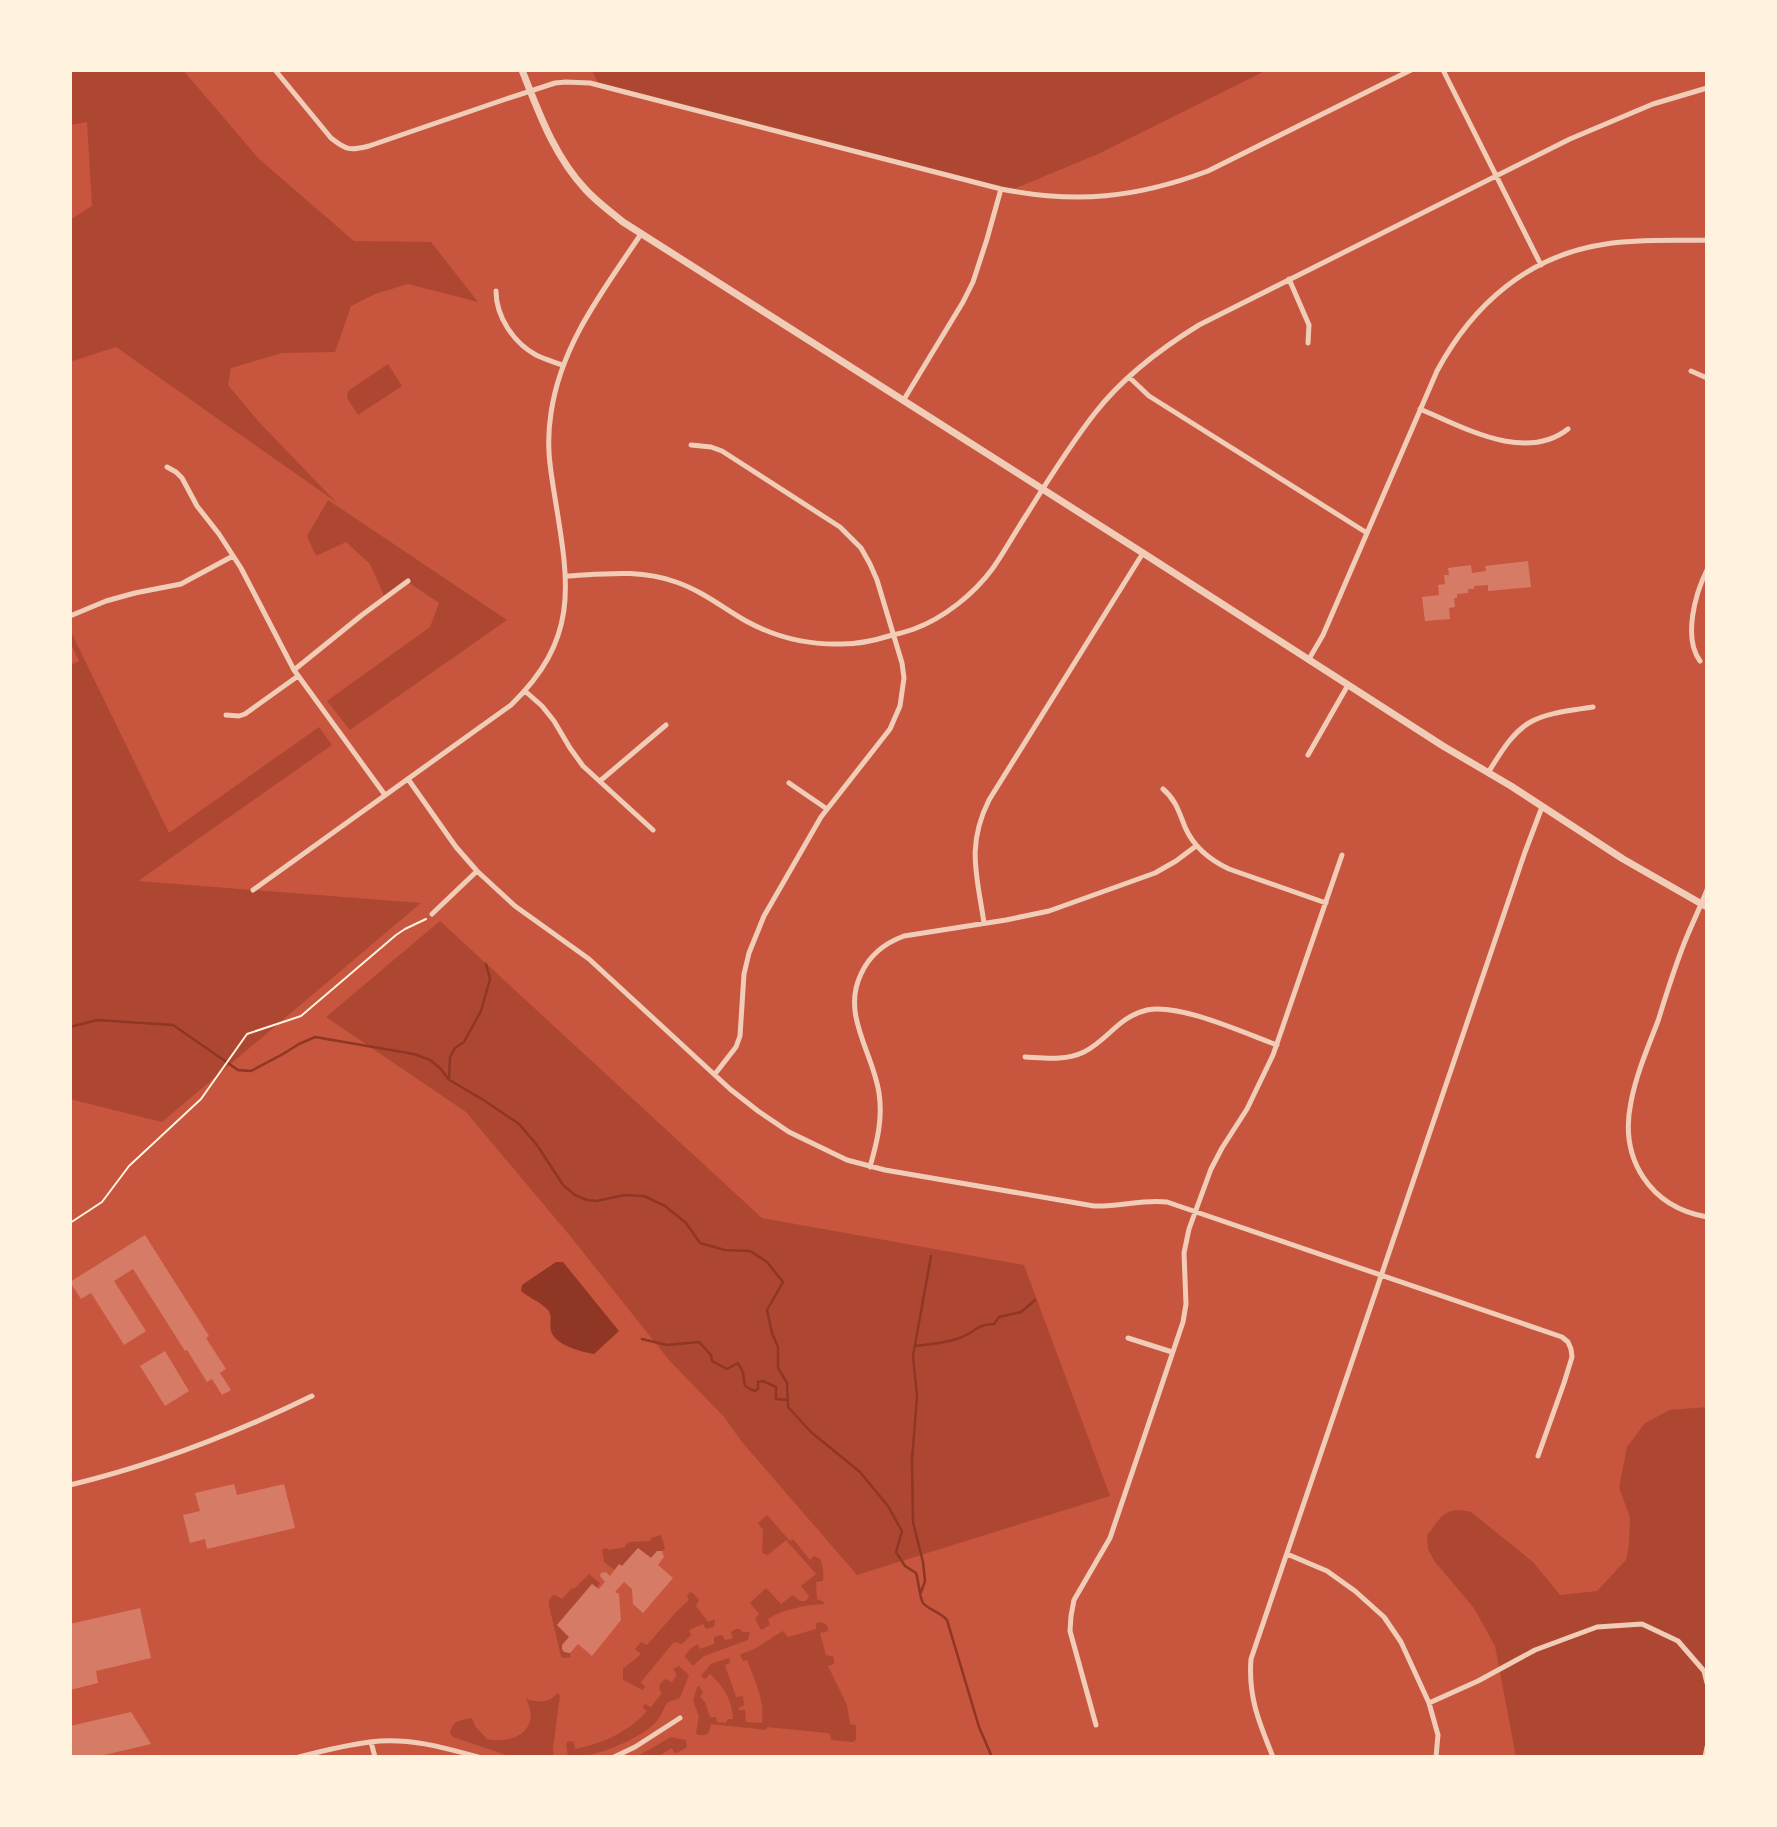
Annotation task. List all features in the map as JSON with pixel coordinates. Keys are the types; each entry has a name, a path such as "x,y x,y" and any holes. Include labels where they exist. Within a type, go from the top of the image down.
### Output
{"street":[{"path":"275,70 331,138 350,150 566,82 601,85 1001,189 1028,195 1080,198 1134,193 1177,182 1232,160 1411,70"},
{"path":"522,70 552,142 570,170 606,209 641,234 1623,859 1704,905"},
{"path":"1443,70 1541,265"},
{"path":"566,576 618,572 656,576 697,591 765,630 806,642 866,643 914,630 945,613 978,585 1003,554 1043,489 1096,412 1129,377 1173,341 1289,279 1610,121 1653,104 1707,88"},
{"path":"903,401 973,282 1001,189"},
{"path":"253,890 511,705 537,676 555,642 565,605 565,557 548,459 551,412 562,365 579,330 641,234"},
{"path":"1309,659 1323,635 1437,371 1463,329 1493,296 1541,265 1581,249 1625,242 1707,240"},
{"path":"1289,279 1309,325 1308,343"},
{"path":"496,291 502,319 518,341 538,356 562,365"},
{"path":"1691,371 1707,378"},
{"path":"1129,377 1149,396 1367,533"},
{"path":"1420,409 1507,442 1539,443 1551,440 1568,429"},
{"path":"691,445 722,451 852,537 870,564 902,663 904,678 895,720 827,809 764,916 744,974 740,1036 736,1047 715,1074"},
{"path":"167,467 182,478 197,506 241,568 298,677 385,795"},
{"path":"985,923 975,855 976,832 981,816 1143,553"},
{"path":"70,616 106,601 181,584 233,556"},
{"path":"1700,661 1692,647 1691,638 1696,599 1707,570"},
{"path":"294,670 408,582"},
{"path":"226,715 245,714 298,677"},
{"path":"1308,755 1348,685"},
{"path":"525,691 554,721 583,766 653,830"},
{"path":"1488,773 1508,741 1529,722 1557,712 1592,707"},
{"path":"600,781 666,725"},
{"path":"408,779 456,847 477,871 515,906 589,959 715,1074 758,1111 789,1132 847,1160 870,1167 1094,1206 1157,1200 1167,1202 1562,1337 1568,1342 1572,1356 1538,1456"},
{"path":"789,783 827,809"},
{"path":"1163,789 1177,804 1186,830 1196,846 1214,862 1325,902"},
{"path":"1273,1757 1251,1694 1251,1659 1542,807"},
{"path":"870,1167 879,1135 880,1094 855,1019 854,993 861,974 881,947 904,936 1049,911 1155,873 1196,846"},
{"path":"1096,1725 1070,1631 1074,1600 1110,1538 1183,1322 1186,1304 1184,1253 1195,1211 1211,1169 1260,1086 1277,1045 1342,855"},
{"path":"432,914 477,871"},
{"path":"1707,890 1704,905 1687,935 1631,1101 1628,1118 1632,1152 1643,1179 1652,1190 1673,1206 1707,1217"},
{"path":"1025,1057 1055,1059 1078,1055 1095,1045 1125,1018 1161,1009 1191,1014 1277,1045"},
{"path":"1128,1338 1172,1352"},
{"path":"70,1485 125,1471 198,1446 236,1432 312,1396"},
{"path":"1287,1554 1327,1571 1384,1616 1401,1642 1429,1703 1438,1735 1436,1757"},
{"path":"1429,1703 1478,1681 1535,1650 1597,1626 1642,1624 1678,1641 1704,1671 1707,1683"},
{"path":"614,1757 680,1718"},
{"path":"299,1757 371,1742 442,1746 478,1757"},
{"path":"371,1742 375,1757"},
{"path":"1704,1757 1707,1747"}],"path":[{"path":"70,1223 102,1202 129,1166 201,1099 241,1040 251,1032 301,1016 396,935 432,914"}],"shaded area":[{"path":"70,70 183,70 259,159 354,241 431,242 478,302 408,284 375,294 351,306 335,352 282,353 231,368 228,385 259,422 336,502 116,347 70,362 70,220 92,206 87,122 70,125"},
{"path":"592,70 1267,70 1098,154 1009,191 599,85"},
{"path":"388,364 402,386 358,415 347,398 348,391"},
{"path":"328,500 507,620 350,730 327,701 430,627 439,603 408,582 385,598 370,564 346,542 316,556 307,536"},
{"path":"70,630 169,833 319,727 332,745 138,881 421,903 162,1122 70,1099 70,665 79,661 70,642"},
{"path":"440,921 762,1218 1024,1265 1110,1496 857,1575 742,1442 724,1417 669,1360 466,1112 326,1017"},
{"path":"556,1262 563,1262 619,1331 594,1354 576,1350 553,1336 548,1310 521,1291 522,1285"},
{"path":"1707,1407 1707,1757 1516,1757 1495,1646 1474,1608 1435,1562 1428,1549 1427,1535 1444,1514 1455,1511 1471,1512 1533,1562 1560,1595 1597,1591 1626,1560 1630,1517 1619,1488 1627,1447 1645,1423 1670,1410"},
{"path":"767,1515 790,1541 793,1539 810,1560 814,1556 820,1559 823,1581 816,1582 817,1599 824,1604 781,1613 768,1619 770,1625 761,1630 755,1618 759,1614 750,1603 766,1588 781,1604 793,1595 800,1601 806,1601 809,1596 801,1586 816,1574 786,1540 768,1555 762,1553 763,1530 758,1523"},
{"path":"661,1535 665,1548 651,1558 638,1548 615,1570 604,1562 602,1549 625,1547 629,1542 650,1541 651,1538"},
{"path":"589,1574 600,1583 597,1588 592,1584 557,1625 569,1637 562,1649 570,1653 571,1657 563,1658 549,1600 555,1595 562,1599"},
{"path":"690,1592 699,1600 696,1606 708,1622 715,1619 714,1627 706,1629 703,1624 689,1630 691,1635 682,1644 674,1642 641,1682 645,1687 643,1690 623,1680 623,1669 641,1654 635,1649 641,1642 647,1645 689,1600 687,1596"},
{"path":"816,1623 826,1624 829,1631 820,1633 826,1655 834,1657 834,1664 828,1666 847,1705 850,1724 856,1725 856,1740 831,1740 830,1734 827,1733 711,1724 706,1735 696,1733 699,1716 693,1701 699,1686 703,1692 700,1697 705,1702 710,1717 716,1717 717,1722 726,1723 728,1719 733,1719 729,1700 723,1689 710,1674 705,1679 701,1676 711,1664 729,1658 730,1663 725,1665 736,1697 743,1696 744,1705 738,1708 739,1710 745,1710 746,1722 762,1723 759,1691 747,1660 743,1661 740,1655 783,1631 788,1637 816,1629"},
{"path":"736,1629 750,1632 748,1640 704,1656 694,1665 685,1657 690,1649 698,1644 700,1649 714,1644 714,1637 722,1635 725,1640 733,1638 731,1632"},
{"path":"679,1666 689,1675 680,1698 668,1702 659,1719 650,1728 602,1752 568,1756 568,1741 574,1742 575,1749 585,1747 614,1736 631,1725 647,1711 643,1708 644,1704 651,1707 662,1693 660,1684 665,1679 672,1682 677,1675 673,1669"},
{"path":"558,1693 560,1695 554,1757 509,1756 450,1734 455,1723 472,1718 475,1726 487,1739 507,1740 515,1737 528,1726 530,1710 526,1699 543,1701"},
{"path":"671,1737 686,1740 687,1747 677,1753 672,1748 657,1757 636,1757"}],"building":[{"path":"1528,561 1531,587 1488,591 1488,585 1474,586 1474,589 1468,589 1468,593 1457,594 1457,598 1454,598 1455,607 1449,608 1450,619 1425,621 1422,597 1439,595 1438,585 1445,584 1444,575 1449,575 1448,568 1471,565 1472,573 1486,571 1485,566"},
{"path":"145,1235 209,1336 206,1338 226,1369 220,1373 231,1390 222,1395 212,1379 207,1382 187,1350 185,1351 133,1269 114,1281 146,1331 124,1345 91,1293 81,1299 70,1282"},
{"path":"165,1351 189,1391 165,1406 140,1366"},
{"path":"234,1484 237,1495 284,1484 295,1528 207,1549 205,1539 190,1543 183,1515 200,1511 195,1493"},
{"path":"638,1548 651,1558 657,1551 662,1551 664,1557 658,1565 673,1578 643,1613 633,1604 632,1589 624,1582 615,1592 619,1594 621,1620 592,1656 578,1644 570,1653 564,1652 562,1645 569,1637 557,1625 592,1584 599,1589 605,1582 600,1576 601,1573 606,1572 610,1576 619,1564 622,1566"},
{"path":"140,1608 151,1658 96,1671 98,1683 70,1690 70,1624"},
{"path":"131,1712 151,1744 96,1757 70,1757 70,1726"}],"waterway":[{"path":"449,1078 450,1057 455,1048 464,1042 481,1011 490,979 486,964"},
{"path":"70,1027 97,1020 173,1025 238,1070 251,1071 315,1037 414,1054 430,1060 448,1079 519,1124 537,1145 563,1185 575,1195 596,1201 625,1195 644,1196 665,1206 686,1223 700,1243 725,1250 750,1251 767,1262 783,1282 767,1310 778,1347 778,1368 787,1383 788,1407 811,1432 860,1472 888,1506 902,1531 896,1552 905,1566 916,1573 923,1603 947,1620 979,1727 992,1757"},
{"path":"921,1592 925,1581 923,1562 913,1522 912,1460 917,1396 913,1356 931,1256"},
{"path":"915,1346 962,1337 979,1327 994,1324 999,1317 1021,1312 1035,1300"},
{"path":"642,1339 667,1345 699,1342 711,1355 712,1361 727,1369 738,1363 747,1387 755,1391 758,1389 758,1382 763,1381 776,1387 776,1399 788,1400"}]}
